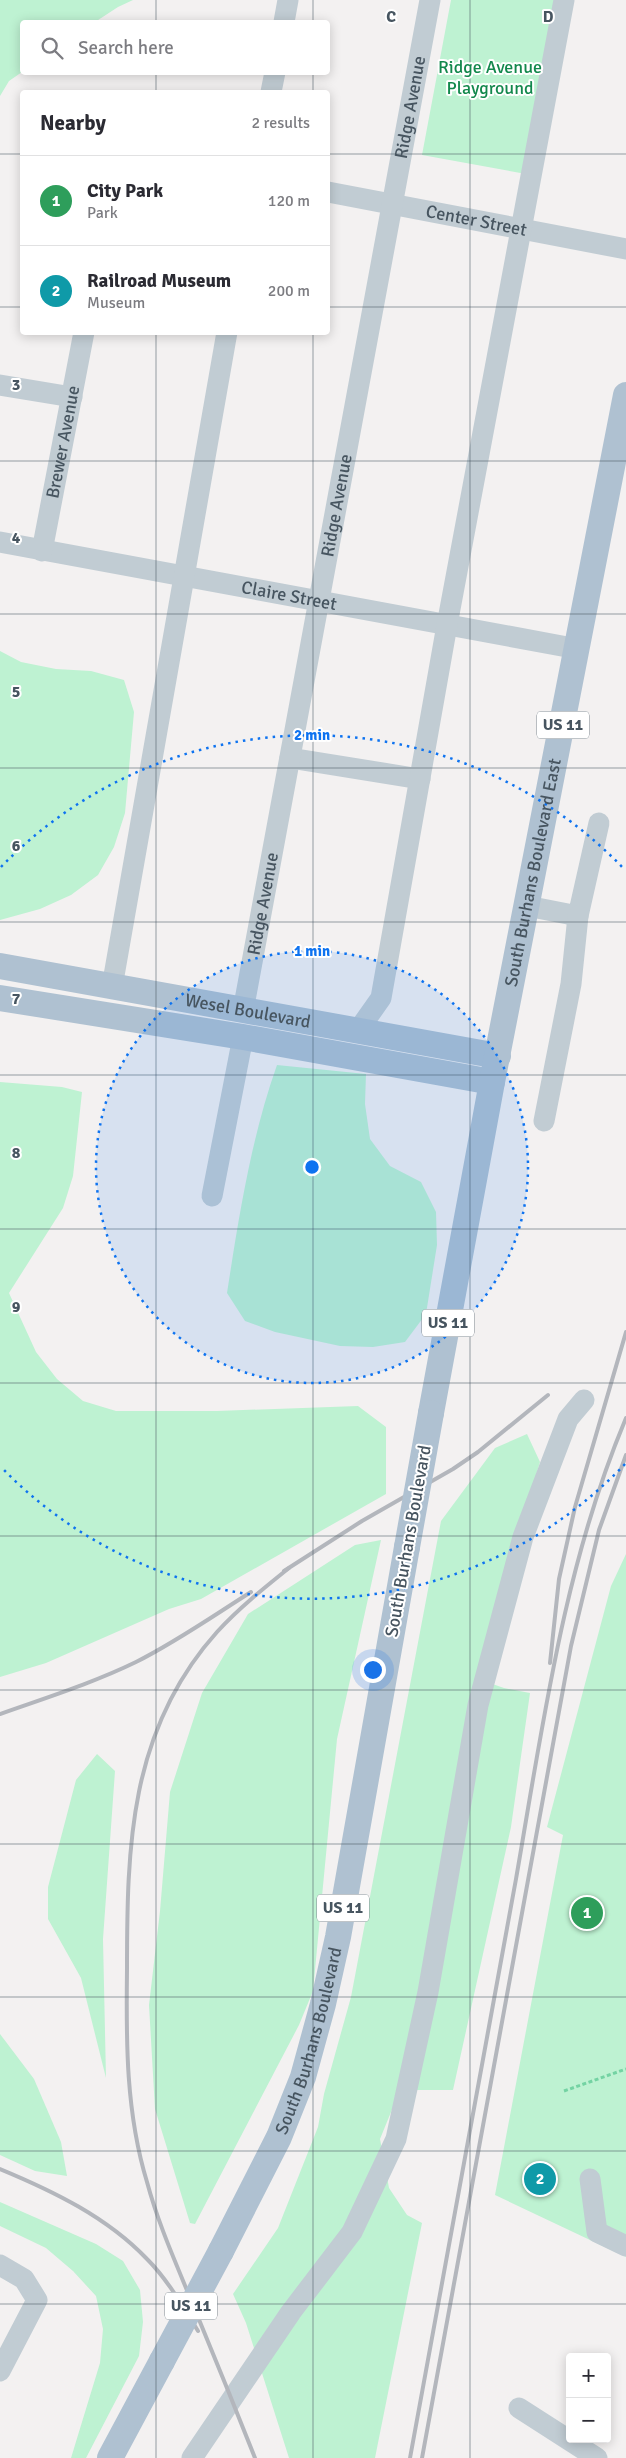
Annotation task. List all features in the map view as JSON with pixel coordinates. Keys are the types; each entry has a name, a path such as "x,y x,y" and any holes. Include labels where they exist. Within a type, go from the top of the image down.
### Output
{"main road":[{"name":"South Burhans Boulevard East","path":"498,1056 578,649 621,449 626,394"},
{"name":"Wesel Boulevard","path":"0,966 356,1032 498,1056"},
{"name":"Wesel Boulevard","path":"0,998 243,1037 492,1082"},
{"name":"South Burhans Boulevard","path":"110,2458 221,2251 279,2137 303,2077 323,2004 338,1937 431,1413 498,1056"}],"street":[{"path":"284,20 288,0"},
{"name":"Ridge Avenue","path":"243,1011 430,0"},
{"path":"356,1032 381,998 447,625 564,0"},
{"path":"271,90 274,75"},
{"name":"Center Street","path":"330,192 626,249"},
{"name":"Brewer Avenue","path":"42,551 83,335"},
{"path":"112,987 182,576 226,335"},
{"path":"0,385 72,397"},
{"name":"Claire Street","path":"0,542 578,649"},
{"path":"290,758 420,779"},
{"path":"544,1121 571,984 578,916 599,823"},
{"path":"528,906 578,916"},
{"path":"212,1196 243,1037"},
{"path":"192,2458 291,2312 352,2232 396,2140 428,1992 478,1705 523,1537 568,1420 584,1400"},
{"path":"590,2179 597,2232 626,2246"},
{"path":"0,2265 24,2279 37,2300 0,2371"},
{"path":"519,2408 597,2458"}],"path":[{"path":"564,2091 626,2069"}],"green space":[{"path":"0,0 133,0 98,20 20,20 20,73 9,81 0,96"},
{"name":"Ridge Avenue Playground","path":"451,0 559,0 526,174 422,155"},
{"path":"0,651 21,662 56,669 91,671 124,680 134,712 125,813 114,847 98,875 71,895 40,909 0,920"},
{"path":"277,1065 366,1074 365,1104 370,1139 390,1166 421,1182 436,1212 437,1245 426,1314 405,1342 373,1347 340,1346 275,1332 245,1321 227,1293 241,1206 253,1149"},
{"path":"0,1082 62,1087 82,1092 73,1176 63,1208 9,1293 36,1352 57,1379 83,1401 116,1411 217,1411 358,1406 386,1427 386,1494 201,1599 169,1609 46,1663 0,1677"},
{"path":"527,1434 540,1462 475,1678 504,1688 530,1693 511,1827 453,2090 400,2090 380,2139 389,2188 407,2215 422,2223 375,2458 289,2458 246,2323 233,2294 278,2228 318,2127 324,2094 351,1997 441,1521 495,1448"},
{"path":"381,1540 337,1739 313,1991 299,2025 195,2224 190,2223 155,2109 149,2005 160,1911 170,1792 202,1693 248,1614 355,1545"},
{"path":"626,1554 626,2257 495,2195 563,1835 547,1827 611,1586"},
{"path":"97,1754 115,1771 103,1939 106,2078 81,1978 48,1919 48,1887 76,1780"},
{"path":"0,2034 34,2079 61,2142 67,2176 35,2171 0,2155"},
{"path":"0,2202 96,2244 123,2261 140,2290 143,2322 139,2356 86,2458 71,2458 100,2363 103,2329 96,2296 73,2271 46,2248 0,2226"}],"railway":[{"path":"550,1663 559,1579 575,1507 626,1332"},
{"path":"284,1571 362,1521 453,1469 478,1452 548,1395"},
{"path":"410,2458 558,1645 586,1530 626,1418"},
{"path":"422,2458 571,1646 599,1530 626,1455"},
{"path":"255,2458 173,2256 151,2197 140,2156 131,2104 127,2051 127,1924 132,1835 139,1792 150,1750 166,1709 188,1670 217,1632 243,1606 289,1568"},
{"path":"0,1714 120,1670 180,1637 251,1592"},
{"path":"0,2169 40,2186 78,2206 115,2230 147,2259 162,2276 198,2331"}],"place":[{"name":"City Park","path":"587,1913"},
{"name":"Railroad Museum","path":"540,2179"}]}
